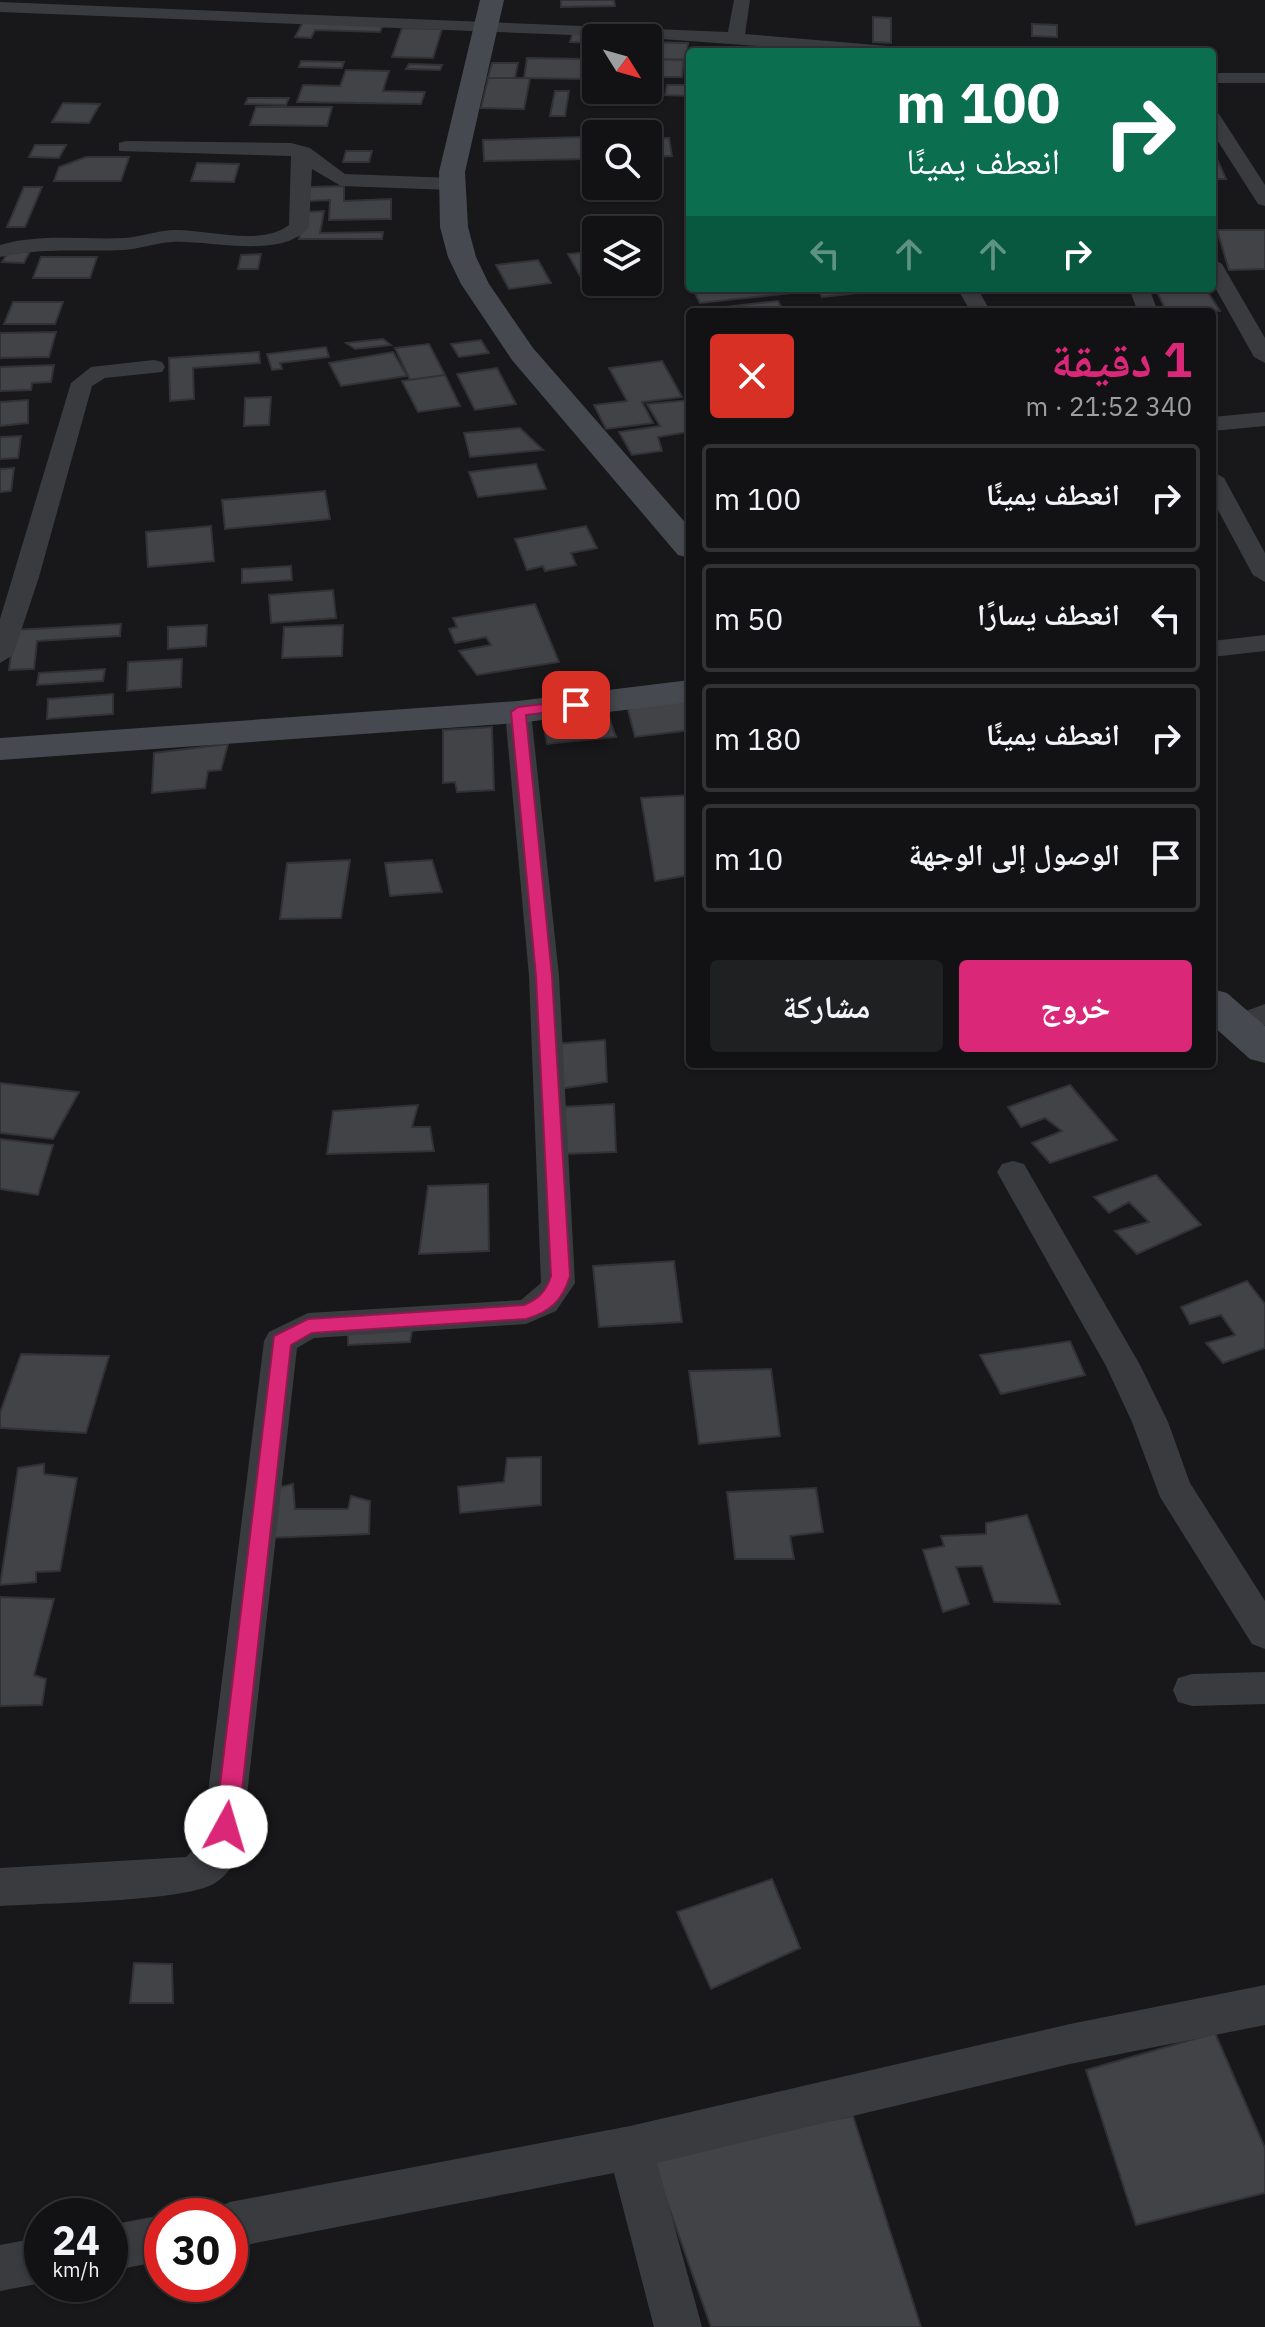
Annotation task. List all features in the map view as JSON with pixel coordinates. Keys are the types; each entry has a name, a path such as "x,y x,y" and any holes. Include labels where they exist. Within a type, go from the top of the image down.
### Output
{"street":[{"path":"736,38 742,0"},
{"path":"0,7 490,14 853,48"},
{"path":"490,14 461,129 452,184 454,227 475,284 522,354 686,543"},
{"path":"1216,78 1265,78"},
{"path":"1216,124 1265,200"},
{"path":"126,147 269,148 303,152 329,175 341,180 452,184"},
{"path":"0,251 19,247 125,244 174,236 269,239 289,236 299,227 303,152"},
{"path":"1216,271 1265,357"},
{"path":"0,655 27,577 82,383 99,372 154,367"},
{"path":"1216,424 1265,419"},
{"path":"1216,485 1265,575"},
{"path":"1216,649 1265,643"},
{"path":"0,749 518,712 686,691"},
{"path":"0,1887 186,1875 201,1870 221,1849 281,1341 308,1326 526,1312 543,1305 556,1290 560,1276 544,976 518,712"},
{"path":"1013,1172 1123,1365 1150,1422 1173,1487 1265,1633"},
{"path":"1192,1690 1265,1688"},
{"path":"248,2222 630,2148 1070,2044 1263,2011"},
{"path":"630,2148 678,2327"},
{"path":"0,2268 24,2263"}],"building":[{"path":"561,0 614,0 615,6 561,7"},
{"path":"873,17 891,18 891,43 873,42"},
{"path":"303,22 383,25 380,32 315,30 311,38 295,37"},
{"path":"1032,24 1057,25 1057,37 1032,36"},
{"path":"402,28 442,29 433,58 392,57"},
{"path":"573,32 582,32 582,42 570,42"},
{"path":"662,42 688,43 686,60 662,59"},
{"path":"527,58 582,59 582,79 524,78"},
{"path":"662,59 684,60 682,77 662,77"},
{"path":"301,61 344,62 342,68 299,67"},
{"path":"492,63 518,63 515,78 488,78"},
{"path":"409,64 442,65 440,70 406,69"},
{"path":"346,70 389,71 383,91 425,92 421,104 297,102 303,85 340,86"},
{"path":"488,78 530,78 524,109 481,108"},
{"path":"667,85 686,85 686,96 665,95"},
{"path":"555,91 569,91 565,116 550,116"},
{"path":"248,98 289,98 286,105 245,104"},
{"path":"63,103 100,104 89,123 52,122"},
{"path":"256,107 332,107 327,126 250,125"},
{"path":"582,137 582,159 484,161 483,140"},
{"path":"662,138 669,138 672,156 662,156"},
{"path":"35,145 66,145 59,158 29,157"},
{"path":"346,151 372,151 369,162 343,162"},
{"path":"86,157 129,157 121,181 54,181 59,167"},
{"path":"1217,159 1226,179 1216,179"},
{"path":"197,163 239,164 234,182 191,181"},
{"path":"344,186 344,201 391,199 391,219 329,220 330,200 309,201 309,187"},
{"path":"24,187 42,187 25,227 7,227"},
{"path":"324,211 320,233 383,232 382,239 299,239 305,212"},
{"path":"1217,230 1265,230 1265,269 1229,270"},
{"path":"30,251 24,263 2,262 7,254"},
{"path":"582,253 582,276 580,276 568,254"},
{"path":"261,254 258,269 238,269 241,255"},
{"path":"41,257 97,257 90,278 33,278"},
{"path":"538,260 551,283 509,289 496,265"},
{"path":"694,292 801,292 700,303"},
{"path":"819,292 869,292 822,297"},
{"path":"1157,292 1208,292 1220,311 1216,308 1165,308"},
{"path":"778,301 782,308 716,308"},
{"path":"13,302 63,302 55,324 4,324"},
{"path":"56,332 49,357 0,358 0,333"},
{"path":"383,339 391,345 355,349 346,343"},
{"path":"481,340 489,353 459,357 451,344"},
{"path":"429,344 445,375 410,380 395,348"},
{"path":"326,347 329,357 280,363 282,369 272,370 267,354"},
{"path":"259,352 260,363 193,368 194,399 170,401 169,358"},
{"path":"393,352 407,376 341,386 329,363"},
{"path":"662,361 682,397 642,402 653,423 606,429 594,405 627,401 609,368"},
{"path":"54,365 51,382 32,383 31,390 0,391 0,367"},
{"path":"497,368 516,404 475,410 457,374"},
{"path":"445,375 460,406 418,412 402,381"},
{"path":"271,397 269,425 244,426 245,398"},
{"path":"28,400 28,423 0,426 0,402"},
{"path":"686,400 686,432 658,437 662,451 632,455 619,432 660,426 647,404"},
{"path":"520,428 543,450 470,457 464,433"},
{"path":"21,436 18,458 0,459 0,437"},
{"path":"536,464 546,489 478,497 469,472"},
{"path":"14,468 11,491 0,492 0,469"},
{"path":"325,491 330,519 225,529 222,500"},
{"path":"211,526 214,561 148,567 146,532"},
{"path":"586,526 597,548 571,553 576,565 545,571 543,566 527,570 515,539"},
{"path":"291,566 292,580 242,583 242,569"},
{"path":"333,590 336,618 271,623 269,595"},
{"path":"535,604 559,662 477,675 459,651 491,645 486,637 455,643 449,629 457,627 453,618"},
{"path":"121,624 120,636 37,641 34,669 9,670 14,630"},
{"path":"207,625 206,646 168,649 168,627"},
{"path":"343,625 342,656 282,658 284,627"},
{"path":"182,659 181,687 127,691 128,662"},
{"path":"105,669 103,681 37,685 39,673"},
{"path":"113,694 113,714 47,719 48,699"},
{"path":"686,696 686,731 635,737 627,706"},
{"path":"606,709 616,737 547,744 544,728 572,724 564,713"},
{"path":"492,727 494,790 457,792 455,782 443,783 443,730"},
{"path":"228,744 221,770 208,771 205,788 152,793 154,753"},
{"path":"686,795 686,876 655,881 641,798"},
{"path":"350,860 341,918 280,919 287,863"},
{"path":"432,860 442,892 390,896 385,863"},
{"path":"605,1040 607,1082 558,1089 555,1044"},
{"path":"0,1083 79,1092 53,1139 0,1133"},
{"path":"1070,1085 1117,1140 1050,1163 1032,1143 1062,1131 1045,1118 1021,1127 1008,1107"},
{"path":"614,1104 616,1152 561,1154 560,1107"},
{"path":"418,1105 412,1127 430,1127 434,1151 327,1154 333,1111"},
{"path":"0,1139 53,1145 38,1195 0,1189"},
{"path":"1156,1175 1201,1225 1137,1254 1115,1231 1149,1222 1129,1202 1109,1213 1094,1197"},
{"path":"488,1184 489,1251 419,1254 428,1186"},
{"path":"674,1261 682,1322 599,1327 593,1266"},
{"path":"1247,1281 1265,1304 1265,1348 1223,1363 1206,1343 1235,1335 1221,1315 1190,1324 1181,1307"},
{"path":"413,1325 410,1342 348,1345 348,1327"},
{"path":"1070,1341 1085,1375 1001,1394 980,1355"},
{"path":"21,1354 109,1356 86,1433 0,1428 0,1413"},
{"path":"771,1369 780,1436 699,1444 689,1371"},
{"path":"541,1457 541,1505 460,1513 458,1487 504,1482 507,1458"},
{"path":"44,1464 44,1474 77,1478 60,1571 36,1572 36,1582 0,1585 18,1468"},
{"path":"293,1484 295,1509 348,1509 351,1496 370,1501 369,1534 267,1538 270,1489"},
{"path":"816,1488 823,1532 790,1536 794,1559 735,1559 727,1492"},
{"path":"1027,1515 1060,1604 994,1602 982,1566 956,1567 969,1604 943,1612 923,1550 944,1546 941,1536 986,1534 986,1523"},
{"path":"0,1597 54,1599 34,1675 46,1679 42,1705 0,1706"},
{"path":"772,1879 800,1948 711,1989 677,1912"},
{"path":"134,1963 172,1964 173,2003 130,2003"},
{"path":"1215,2033 1265,2148 1265,2193 1136,2225 1086,2070"},
{"path":"853,2116 921,2327 711,2327 650,2154"}],"route":[{"path":"226,1827 281,1341 308,1326 526,1312 543,1305 556,1290 560,1276 544,976 518,712 576,705"}]}
